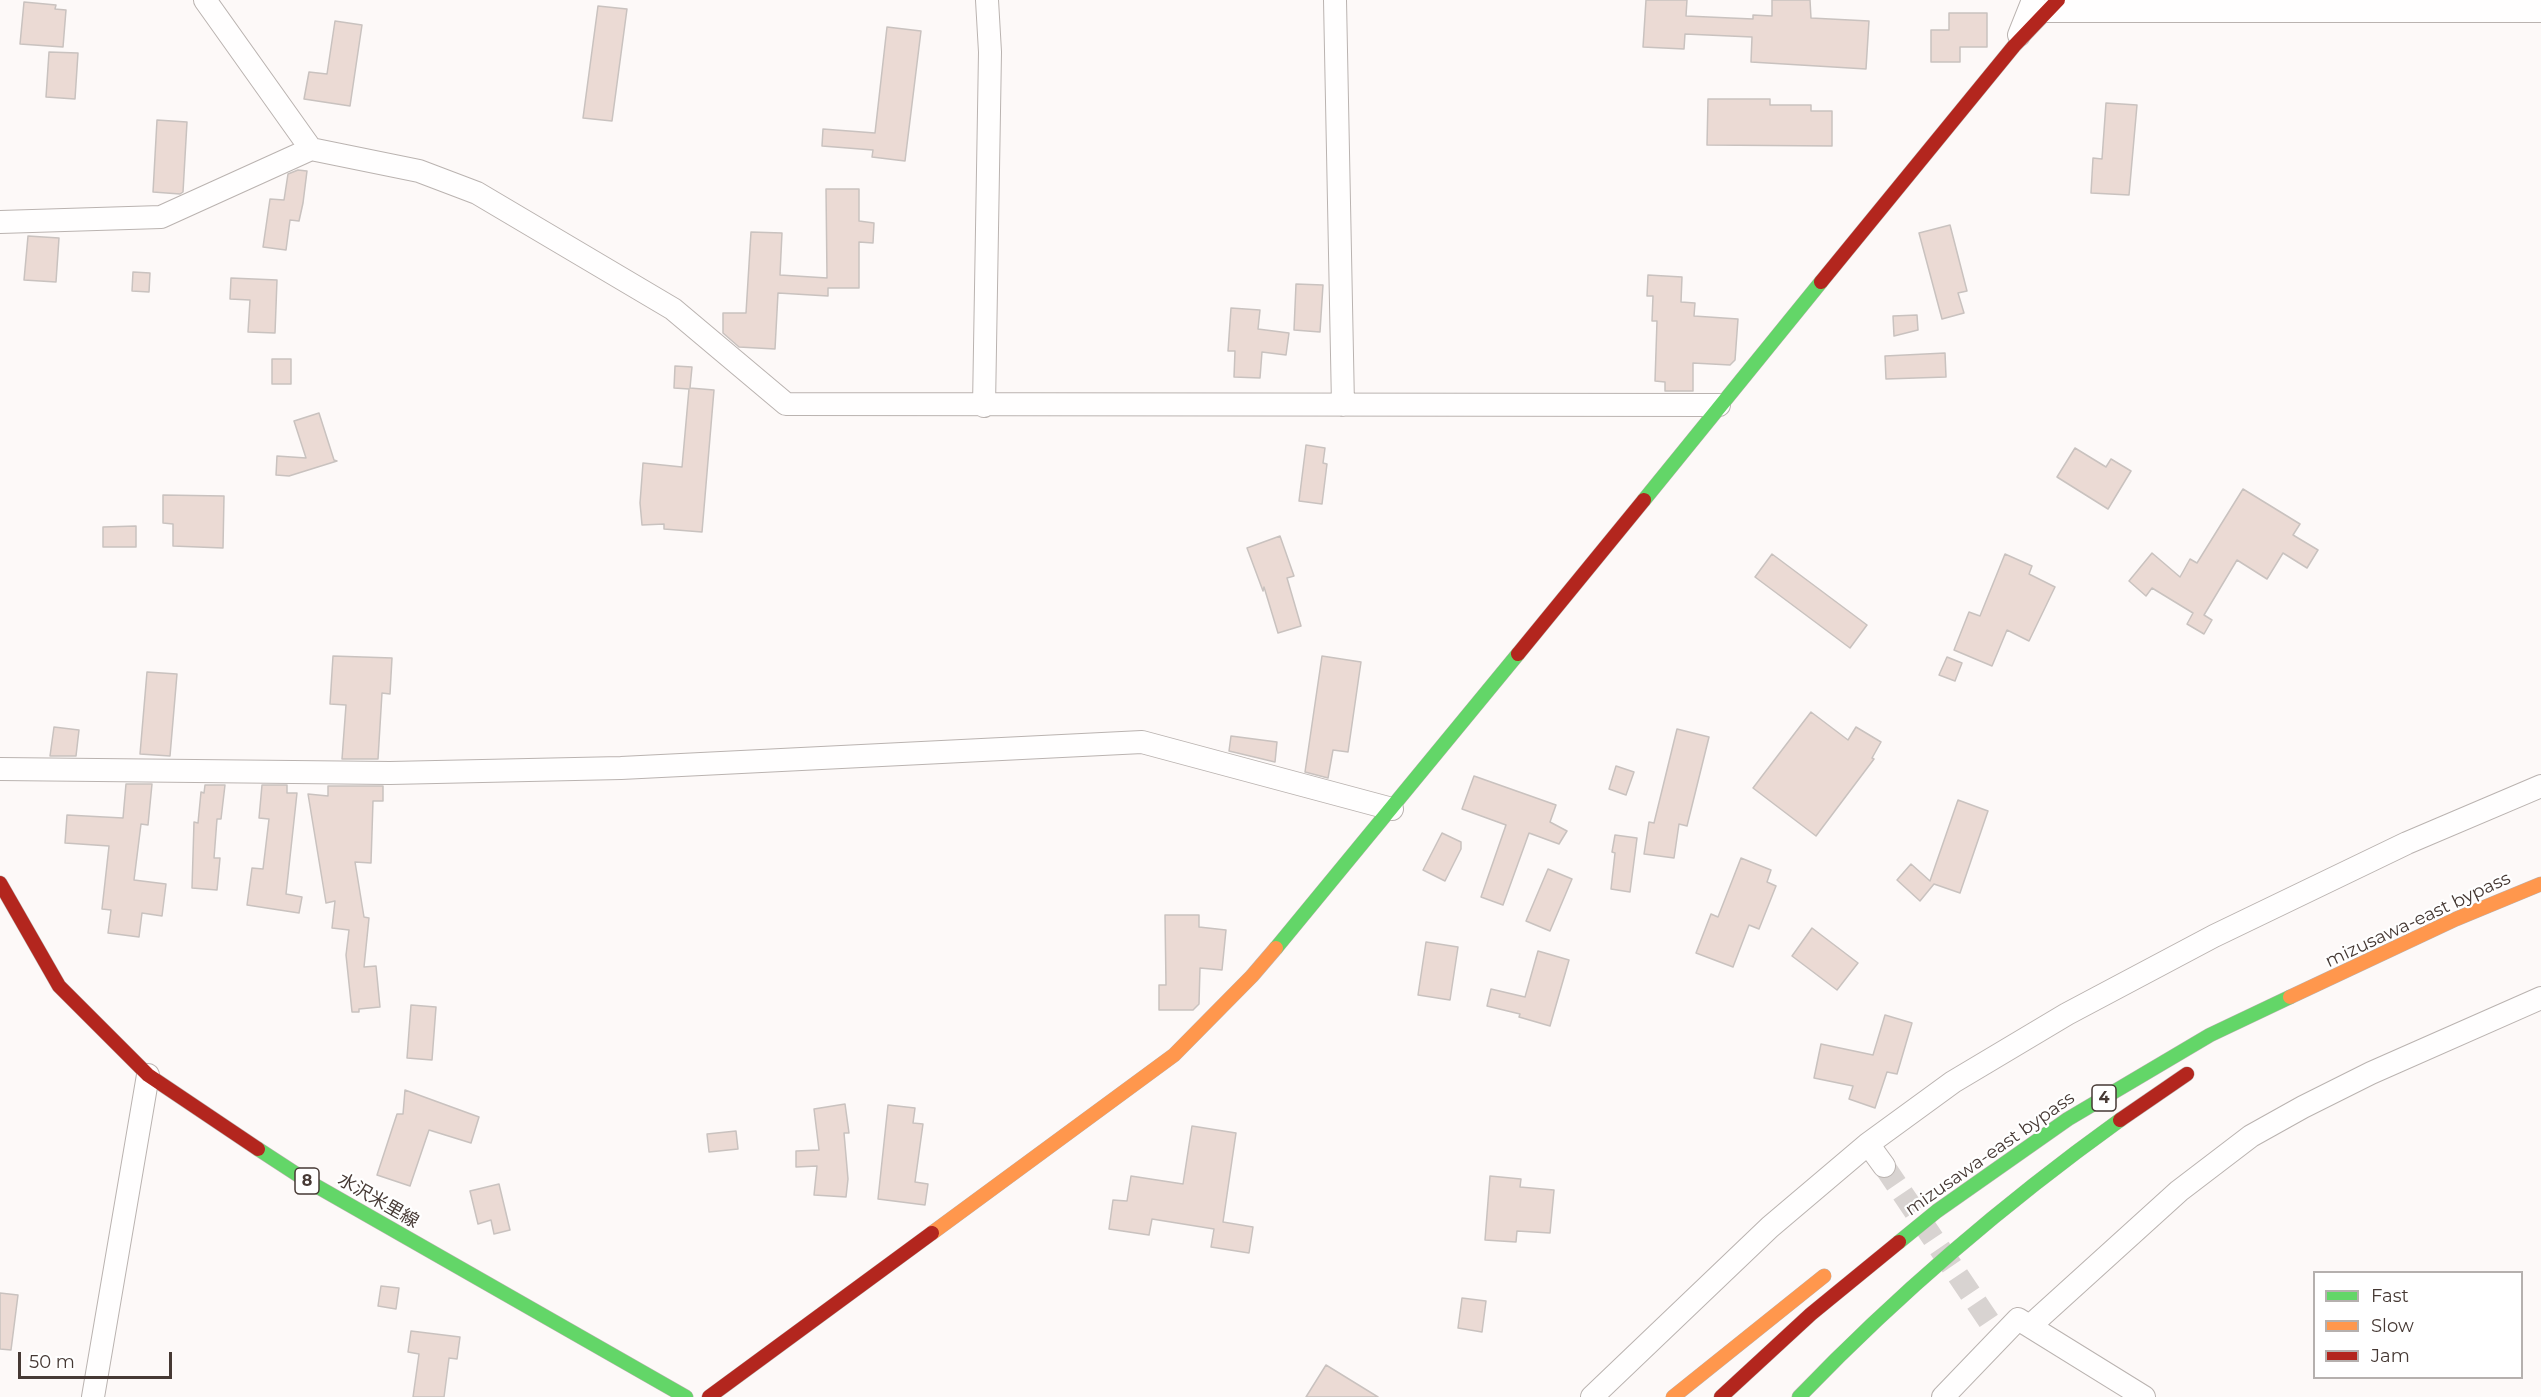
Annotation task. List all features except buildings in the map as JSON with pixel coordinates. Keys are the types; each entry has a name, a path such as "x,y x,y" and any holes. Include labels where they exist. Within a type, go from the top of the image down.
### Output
{"main road":[{"path":"709,1397 1174,1055 1252,976 1392,809 1719,405 2014,46"},
{"name":"水沢米里線","path":"0,882 59,986 148,1075 304,1179 686,1397"},
{"name":"mizusawa-east bypass","path":"1721,1397 1811,1314 1936,1211 2068,1119 2210,1035 2456,919 2541,884"},
{"path":"2257,1028 2334,978"},
{"path":"1993,1154 2141,1065 2210,1035"},
{"path":"1799,1397 1916,1284 2013,1202 2131,1110 2199,1066"},
{"path":"1673,1397 1835,1268"}],"street":[{"path":"205,0 311,149"},
{"path":"984,406 990,52 987,0"},
{"path":"1335,0 1343,405"},
{"path":"2014,46 2046,4 2541,11"},
{"path":"0,222 161,217 311,149 419,171 477,193 674,309 786,404 1719,405"},
{"path":"0,769 390,773 598,769 1142,742 1392,809"},
{"path":"1592,1397 1762,1235 1868,1144 1953,1082 2120,986 2214,936 2407,843 2541,786"},
{"path":"2030,1326 2179,1191 2251,1136 2371,1073 2541,998"},
{"path":"93,1397 148,1075"},
{"path":"1868,1144 1884,1166"},
{"path":"1943,1397 2018,1319 2131,1394"}],"tunnel":[{"path":"1884,1166 1999,1336"}],"traffic: fast":[{"path":"1644,500 1821,282"},
{"path":"1276,948 1518,654"},
{"path":"1899,1242 1937,1211 2068,1119 2210,1035 2290,997"},
{"path":"1799,1397 1874,1322 1954,1251 2077,1151 2120,1120"},
{"path":"258,1149 304,1179 686,1397"}],"traffic: slow":[{"path":"2290,997 2456,919 2541,884"},
{"path":"932,1233 1174,1055 1252,976 1276,948"},
{"path":"1673,1397 1824,1276"}],"traffic: jam":[{"path":"1821,282 2014,46 2058,0"},
{"path":"1518,654 1644,500"},
{"path":"0,883 59,986 148,1075 258,1149"},
{"path":"2120,1120 2187,1074"},
{"path":"709,1397 932,1233"},
{"path":"1721,1397 1811,1314 1899,1242"}]}
